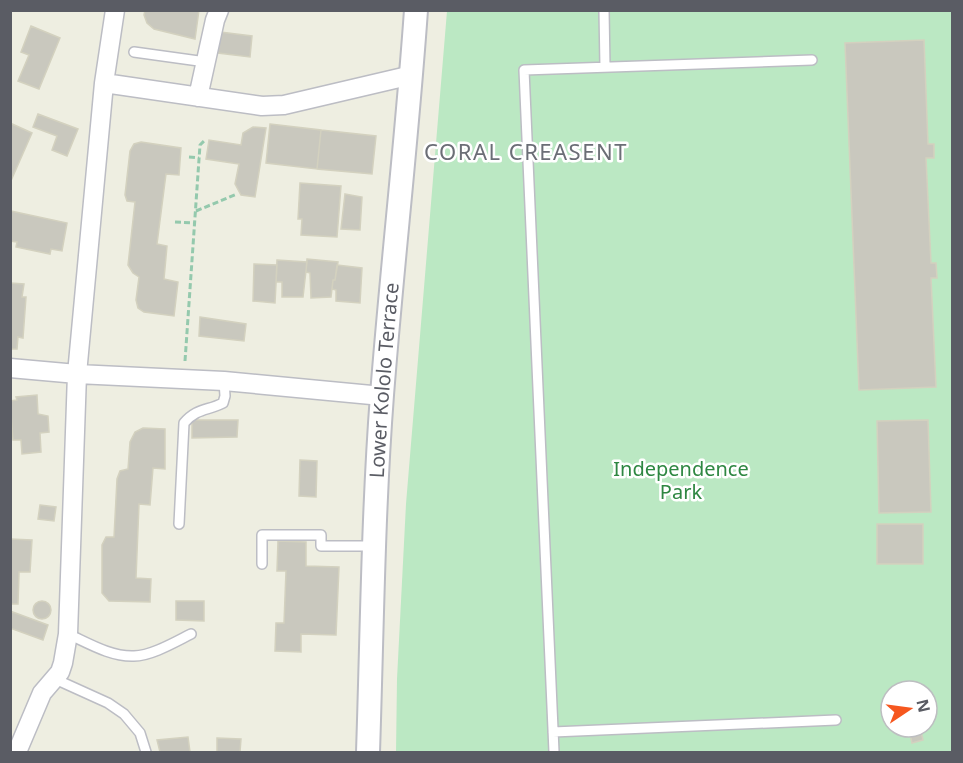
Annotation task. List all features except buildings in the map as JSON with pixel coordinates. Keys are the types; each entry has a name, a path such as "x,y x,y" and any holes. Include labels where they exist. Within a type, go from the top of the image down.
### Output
{"street":[{"path":"17,753 42,693 56,679 63,663 68,634 77,374 104,83 115,10"},
{"path":"198,97 219,10"},
{"name":"Lower Kololo Terrace","path":"368,753 374,546 382,396 416,10"},
{"path":"104,83 262,106 284,105 412,75"},
{"path":"10,368 77,374 224,381 382,396"}],"lane":[{"path":"604,10 605,68"},
{"path":"134,52 206,62"},
{"path":"554,753 524,70 812,60"},
{"path":"179,524 184,423 191,415 223,403 224,381"},
{"path":"262,564 262,535 321,535 321,546 374,546"},
{"path":"68,634 120,655 136,656 190,634"},
{"path":"56,679 108,703 124,714 140,733 146,753"},
{"path":"553,732 836,720"}],"path":[{"path":"184,379 200,145 206,139"},
{"path":"189,157 199,158"},
{"path":"196,211 237,194"},
{"path":"175,222 195,223"}],"green space":[{"name":"Independence Park","path":"447,11 952,11 952,752 396,752 397,679 406,504"}],"district":[{"name":"CORAL CREASENT","path":"526,152"}]}
